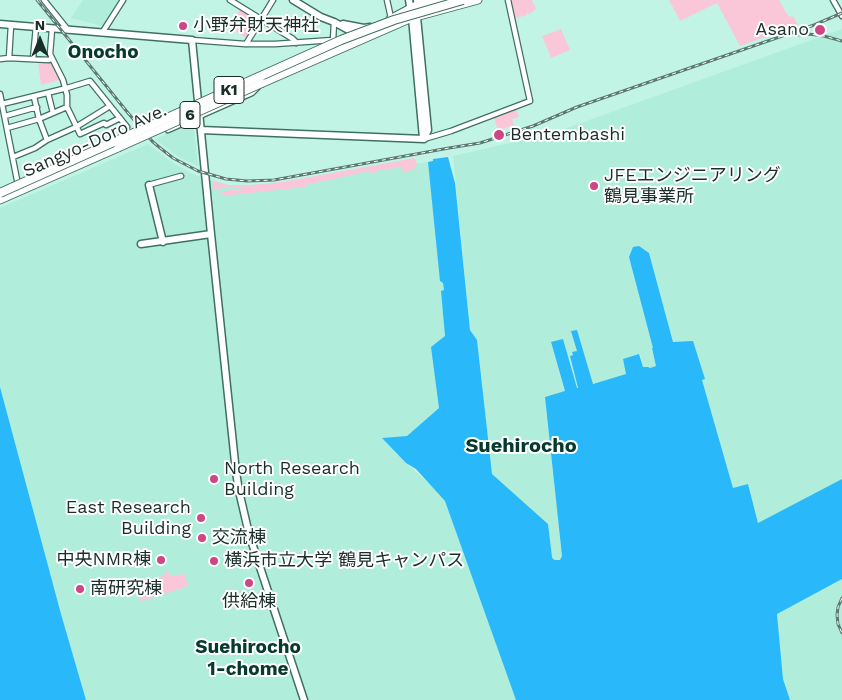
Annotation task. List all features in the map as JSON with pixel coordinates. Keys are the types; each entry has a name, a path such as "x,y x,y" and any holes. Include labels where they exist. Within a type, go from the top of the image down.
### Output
{"highway":[{"name":"K1","path":"0,188 340,36 385,19 446,0"},
{"name":"K1","path":"0,193 341,40 394,20 464,0"}],"main road":[{"name":"Sangyo-Doro Ave.","path":"336,51 359,36 411,8 418,2 433,0"},
{"name":"Sangyo-Doro Ave.","path":"0,200 368,37 415,18 478,0"}],"street":[{"path":"44,0 68,30"},
{"path":"102,32 123,0"},
{"path":"230,0 296,43"},
{"path":"246,44 273,0"},
{"path":"293,0 359,36 368,37"},
{"path":"387,0 391,18"},
{"path":"409,0 415,18"},
{"path":"201,130 424,139 452,132 530,101 508,0"},
{"path":"834,0 842,16"},
{"path":"418,2 415,18 424,139"},
{"path":"334,22 364,28 377,26"},
{"path":"334,22 333,40 336,51"},
{"path":"0,24 246,44 333,40"},
{"path":"9,58 11,25"},
{"path":"33,59 36,27"},
{"path":"52,29 50,54 63,80 67,95 67,107 80,134 120,118"},
{"path":"192,40 210,234 236,472 249,534 304,700"},
{"path":"0,59 49,60 52,58"},
{"path":"2,104 90,81 128,127"},
{"path":"168,130 252,93 263,83"},
{"path":"48,93 53,113"},
{"path":"0,94 3,119 7,128 19,191"},
{"path":"34,96 39,119 47,140"},
{"path":"13,157 76,127 110,106"},
{"path":"3,119 37,107"},
{"path":"7,128 39,119 67,107"},
{"path":"163,242 149,185 180,176"},
{"path":"141,244 210,234"}],"shaded area":[{"path":"83,0 121,0 106,24 102,26 71,18"},
{"path":"510,0 532,0 536,9 529,15 528,12 526,13 527,15 516,18 514,17"},
{"path":"669,0 779,0 788,16 794,17 798,25 740,46 717,3 680,21"},
{"path":"240,9 259,21 248,39 229,27"},
{"path":"561,29 570,50 551,58 542,36"},
{"path":"842,29 842,479 758,523 748,484 733,488 693,342 673,342 649,253 652,349 657,366 643,367 640,355 626,374 592,384 577,331 572,332 577,351 570,356 578,388 576,388 563,339 551,343 565,392 545,397 562,556 560,560 555,560 552,557 548,524 492,474 477,341 470,330 453,156 553,133"},
{"path":"38,62 51,63 60,80 41,85"},
{"path":"516,109 519,117 512,119 514,125 498,131 494,118"},
{"path":"193,122 198,166 179,157 155,139"},
{"path":"148,144 170,161 192,174 229,185 278,184 428,162 444,291 441,291 445,336 432,348 439,408 407,436 382,438 406,463 446,499 517,700 86,700 0,387 0,208"},
{"path":"415,158 417,164 414,169 403,173 402,167 376,171 376,173 365,172 306,185 306,187 222,196 220,193 243,187 226,187 213,191 213,181 240,186 282,182"},
{"path":"168,570 172,576 184,574 188,585 139,602 141,599 136,582 156,581"},
{"path":"842,579 842,700 790,700 783,679 777,614"}],"water":[{"path":"448,157 455,183 470,330 477,340 492,474 548,524 553,559 560,560 562,556 545,397 565,391 551,342 563,339 577,388 570,356 573,355 572,352 577,351 571,331 577,330 593,384 626,374 623,359 639,354 643,367 650,368 656,366 629,257 633,247 639,246 649,253 673,342 693,341 705,379 702,380 733,488 748,484 758,523 842,479 842,579 777,614 783,679 790,700 516,700 445,501 416,469 406,463 382,438 407,436 439,408 431,347 445,336 441,291 444,290 443,283 440,281 428,162 433,161 433,159"},
{"path":"0,387 61,614 86,700 0,700"}],"railway":[{"path":"37,0 152,141 173,158 198,171 226,179 247,181 274,180 480,143 533,126 577,107 814,25 842,13"},
{"path":"797,35 824,36 842,41"},
{"path":"842,598 837,615 842,633"}],"place":[{"name":"小野弁財天神社","path":"183,26"},
{"name":"Asano","path":"820,30"},
{"name":"Bentembashi","path":"499,135"},
{"name":"JFEエンジニアリング 鶴見事業所","path":"594,186"},
{"name":"North Research Building","path":"214,479"},
{"name":"East Research Building","path":"201,518"},
{"name":"交流棟","path":"202,538"},
{"name":"中央NMR棟","path":"161,560"},
{"name":"横浜市立大学 鶴見キャンパス","path":"214,561"},
{"name":"供給棟","path":"249,583"},
{"name":"南研究棟","path":"80,589"}],"district":[{"name":"Onocho","path":"103,52"},
{"name":"Suehirocho","path":"521,446"},
{"name":"Suehirocho 1-chome","path":"248,658"}]}
